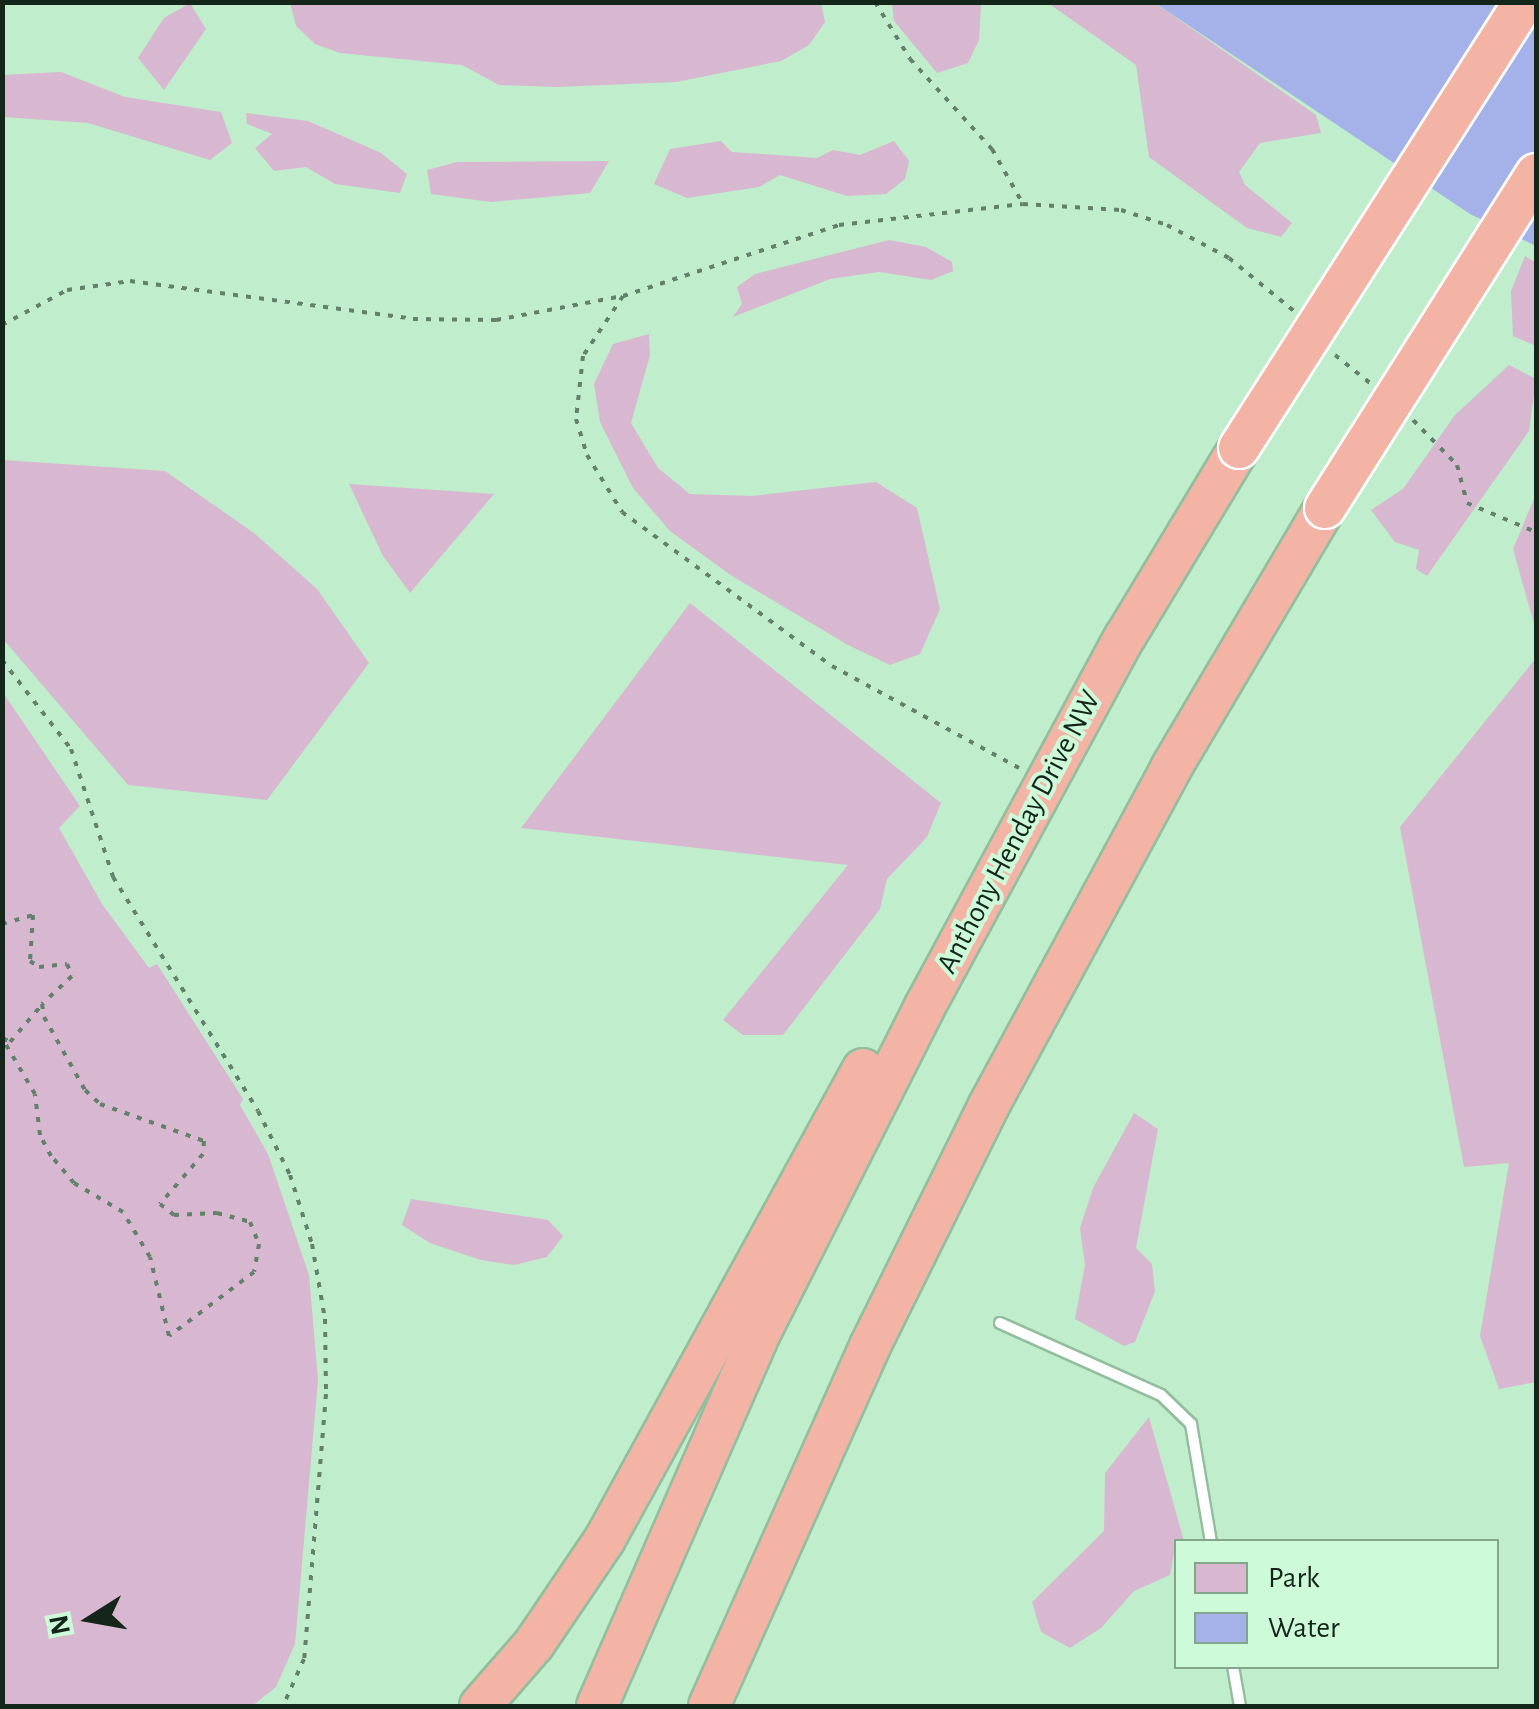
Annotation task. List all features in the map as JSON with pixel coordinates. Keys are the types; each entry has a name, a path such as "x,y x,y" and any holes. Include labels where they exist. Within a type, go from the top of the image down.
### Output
{"highway":[{"name":"Anthony Henday Drive NW","path":"597,1706 757,1339 1044,781 1239,448 1524,2"},
{"path":"709,1706 870,1346 988,1107 1194,727 1325,508 1536,174"},
{"path":"480,1706 534,1644 604,1539 869,1058 970,920"}],"lane":[{"path":"1000,1323 1161,1395 1191,1424 1210,1539"},
{"path":"1234,1669 1240,1706"}],"path":[{"path":"875,2 910,59 992,149 1023,204"},
{"path":"2,325 46,299 112,281 413,320 496,320 623,296 839,225 1023,204 1121,210 1167,225 1265,285"},
{"path":"623,296 583,356 576,401 586,454 622,512 722,592 832,666 1044,781"},
{"path":"1428,432 1457,465 1467,503 1536,532"},
{"path":"2,660 71,749 112,878 258,1111 312,1244 325,1319 326,1394 304,1658 284,1706"},
{"path":"2,924 33,914 30,960 39,967 67,964 72,976 10,1042 3,1038"},
{"path":"3,1038 35,1094 40,1135 51,1156 74,1183 123,1212 150,1256 169,1336 180,1331 254,1272 257,1233 242,1217 166,1212 160,1204 203,1154 204,1141 100,1104 56,1047 42,1004"}],"green space":[{"path":"190,3 206,29 164,90 138,58 164,18"},
{"path":"290,3 821,3 825,22 809,45 781,61 676,82 557,87 499,85 462,65 340,53 315,44 296,26"},
{"path":"892,3 987,3 981,5 979,40 968,63 937,73 894,21"},
{"path":"1048,3 1155,3 1316,115 1321,133 1260,143 1239,172 1245,185 1292,223 1281,237 1247,228 1149,157 1136,65"},
{"path":"61,72 125,97 221,112 232,143 210,160 88,123 3,117 3,75"},
{"path":"246,113 308,121 381,153 407,174 400,193 335,184 306,167 274,171 255,148 272,134 247,124"},
{"path":"721,141 732,152 817,158 833,150 860,155 894,141 909,161 905,179 886,194 847,196 780,175 759,187 687,198 654,184 670,149"},
{"path":"609,161 590,193 491,202 431,194 427,170 457,162"},
{"path":"889,240 926,247 952,262 953,271 931,280 879,272 830,279 733,317 742,304 737,287 755,274"},
{"path":"1525,256 1536,263 1536,346 1513,336 1511,291"},
{"path":"649,334 650,355 631,423 658,468 690,494 752,496 876,482 917,508 940,609 920,654 890,665 848,645 732,576 670,531 633,488 600,422 594,384 613,344"},
{"path":"1509,365 1536,379 1529,431 1427,576 1416,569 1419,550 1395,542 1371,510 1403,489 1455,415"},
{"path":"3,460 165,471 254,533 317,589 369,663 267,800 128,785 3,639"},
{"path":"349,484 494,494 410,593 383,556"},
{"path":"1536,494 1536,631 1513,549"},
{"path":"690,603 941,803 927,837 887,879 880,909 783,1035 743,1035 723,1020 848,865 521,828"},
{"path":"1536,658 1536,1382 1499,1389 1480,1336 1509,1163 1464,1167 1400,827"},
{"path":"2,691 80,806 59,828 102,904 149,968 157,964 243,1099 240,1105 268,1154 309,1275 318,1380 295,1644 276,1687 252,1706 3,1706"},
{"path":"1134,1113 1158,1129 1136,1248 1152,1264 1155,1291 1135,1342 1124,1346 1075,1319 1085,1265 1080,1228 1093,1188"},
{"path":"411,1199 548,1220 563,1236 547,1257 514,1265 481,1260 430,1243 402,1225"},
{"path":"1149,1417 1183,1539 1174,1539 1170,1575 1134,1591 1101,1628 1070,1648 1041,1632 1032,1602 1104,1531 1105,1473"}],"water":[{"path":"1155,3 1536,3 1536,246 1470,214"}]}
